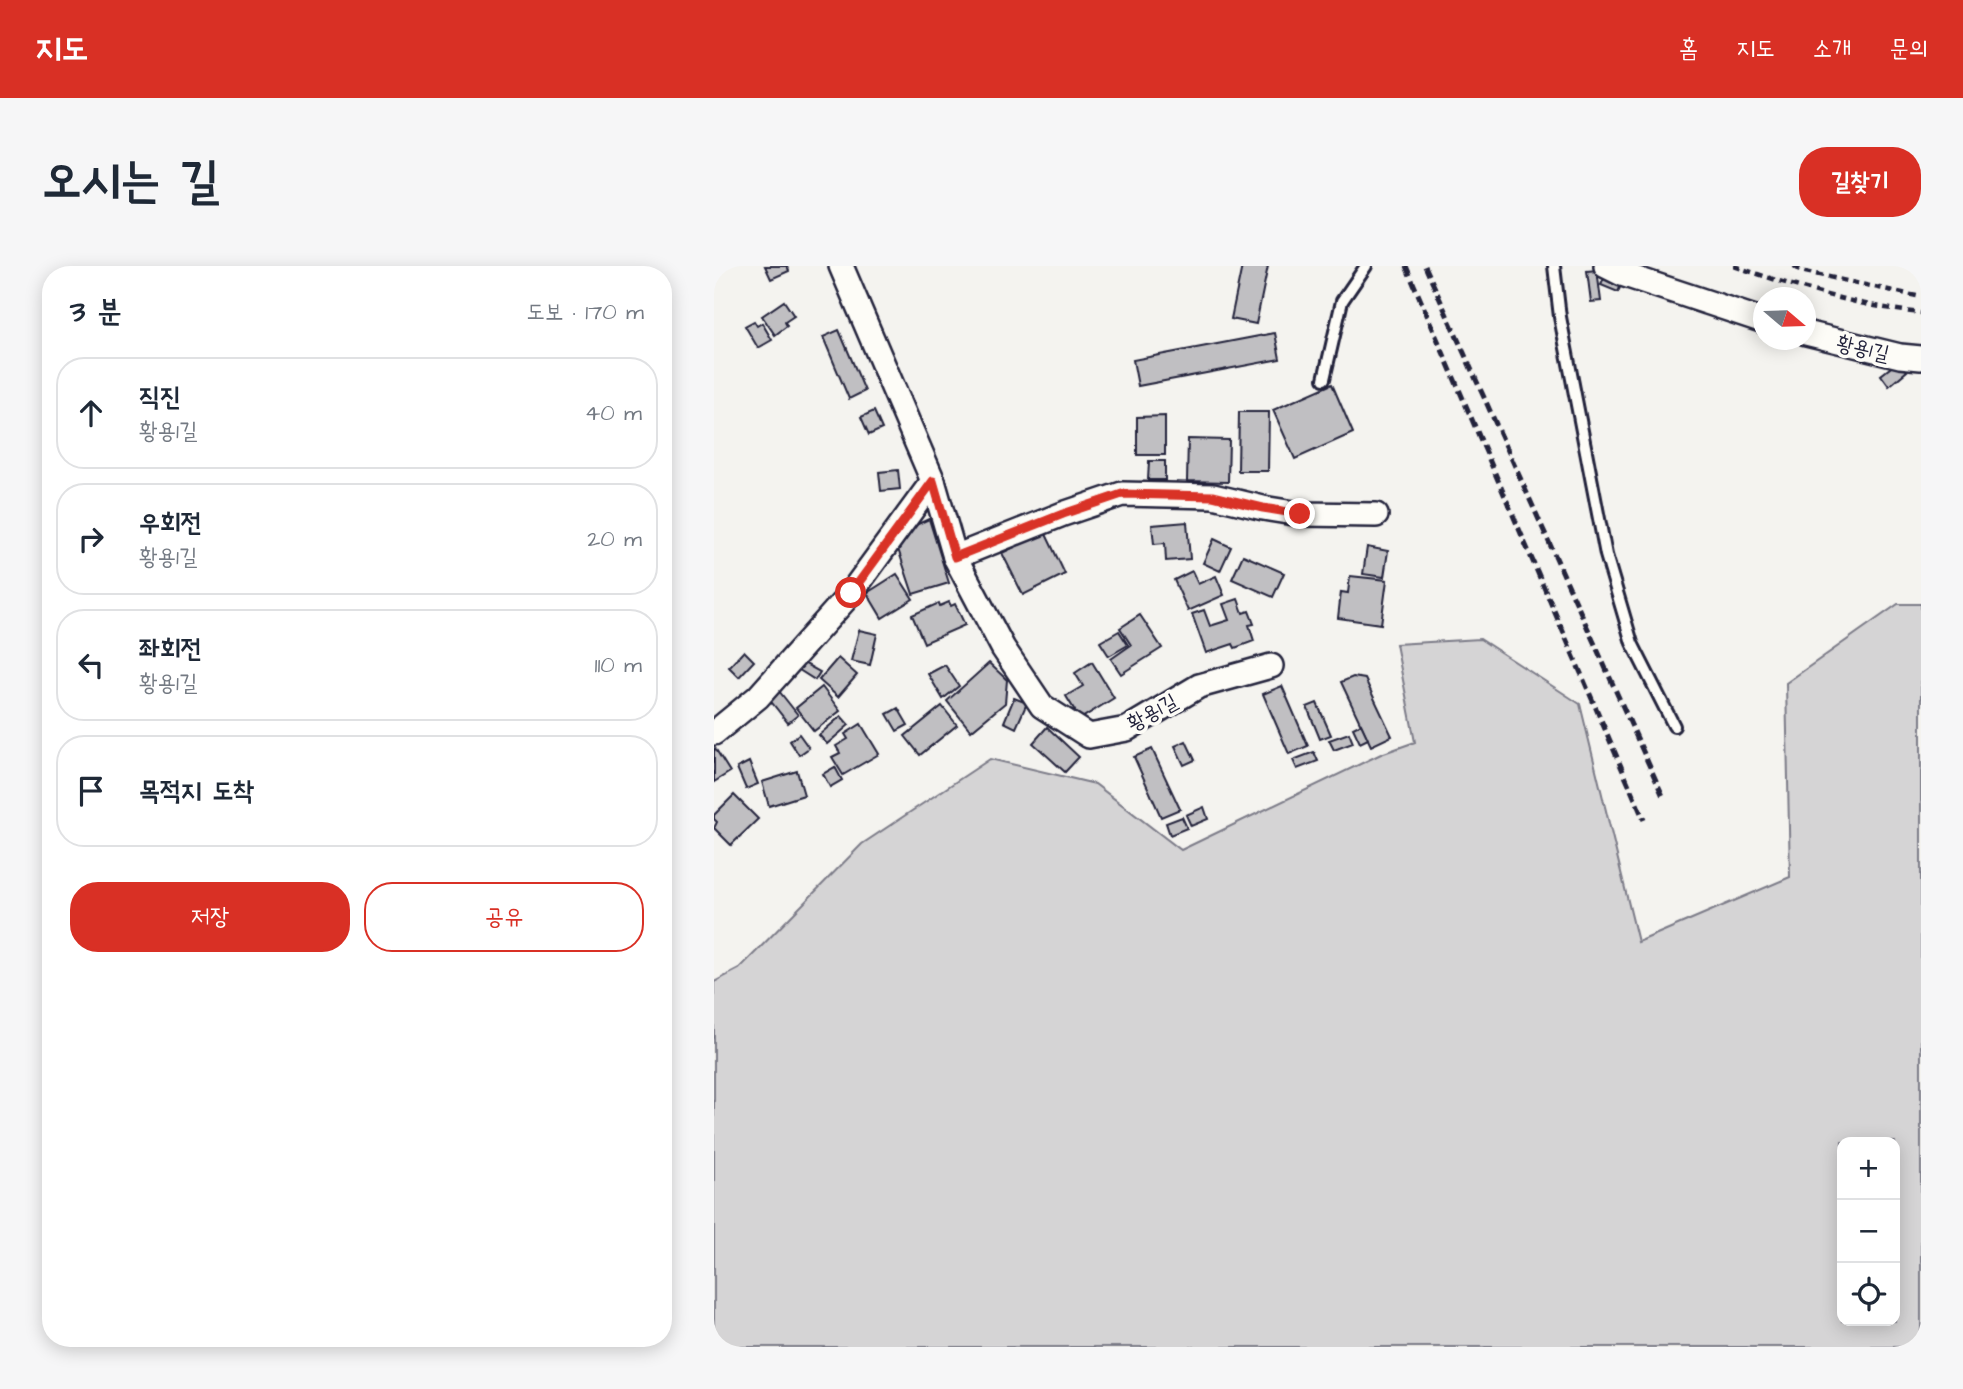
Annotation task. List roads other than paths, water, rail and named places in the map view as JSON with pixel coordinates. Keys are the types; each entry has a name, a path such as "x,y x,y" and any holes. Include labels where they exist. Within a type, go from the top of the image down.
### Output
{"street":[{"name":"황용1길","path":"841,266 933,481 955,557 1003,648 1042,706 1089,736 1128,729 1199,686 1271,666"},
{"path":"1606,266 1622,274 1753,318"},
{"name":"황용1길","path":"1816,336 1900,356 1921,358"},
{"path":"714,733 758,697 851,593 933,481"},
{"path":"955,557 1063,514 1122,494 1213,496 1300,514 1376,515"}],"lane":[{"path":"1324,379 1342,301 1366,266"},
{"path":"1554,266 1560,317 1606,555 1632,643 1674,726"}],"railway":[{"path":"1406,266 1644,820"},
{"path":"1425,266 1663,796"}]}
